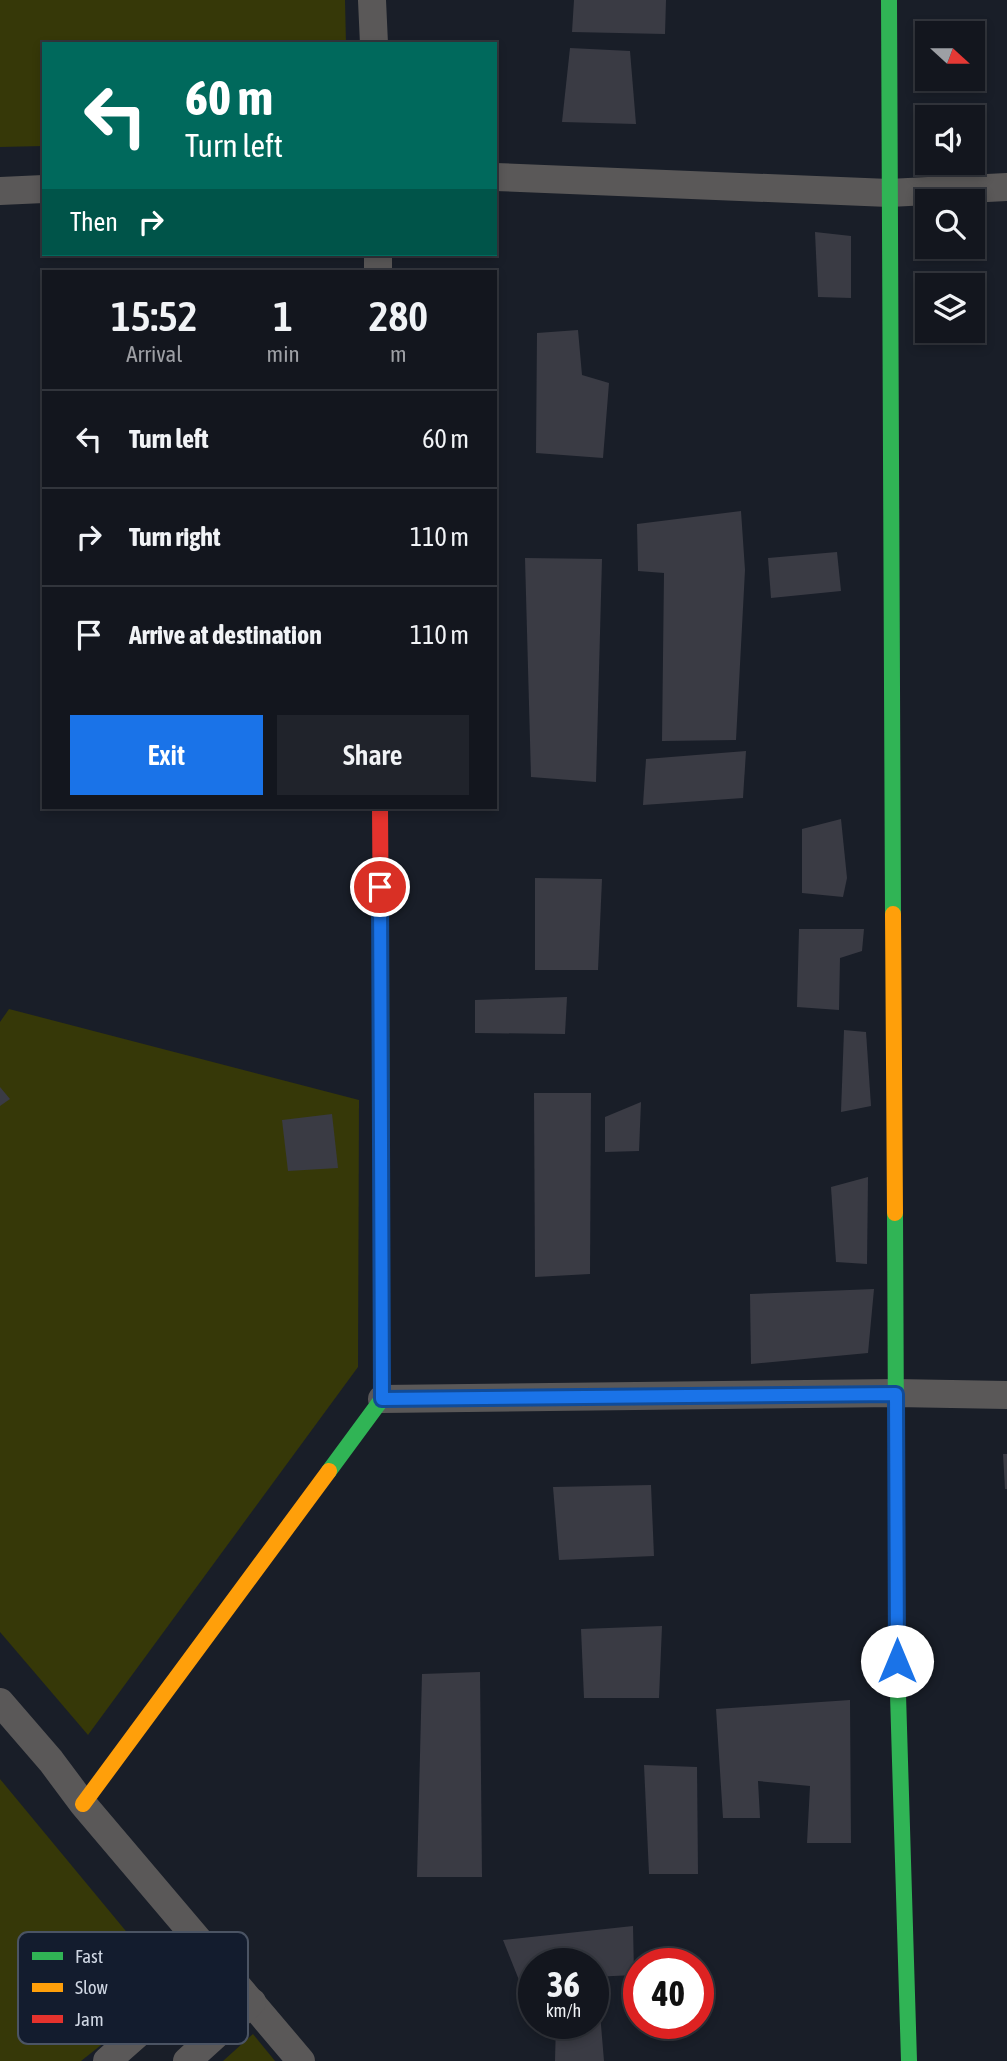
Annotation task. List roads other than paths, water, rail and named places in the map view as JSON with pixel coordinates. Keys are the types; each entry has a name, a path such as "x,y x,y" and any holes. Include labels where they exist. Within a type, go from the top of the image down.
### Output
{"street":[{"path":"372,0 374,42"},
{"path":"889,0 897,1661 909,2061"},
{"path":"497,177 889,193 1007,187"},
{"path":"0,191 42,189"},
{"path":"83,1804 382,1399 380,809"},
{"path":"382,1399 1007,1395"},
{"path":"0,1702 192,1932"},
{"path":"248,1997 302,2061"},
{"path":"248,2006 252,2002"},
{"path":"107,2061 126,2044"},
{"path":"187,2061 206,2044"}]}
